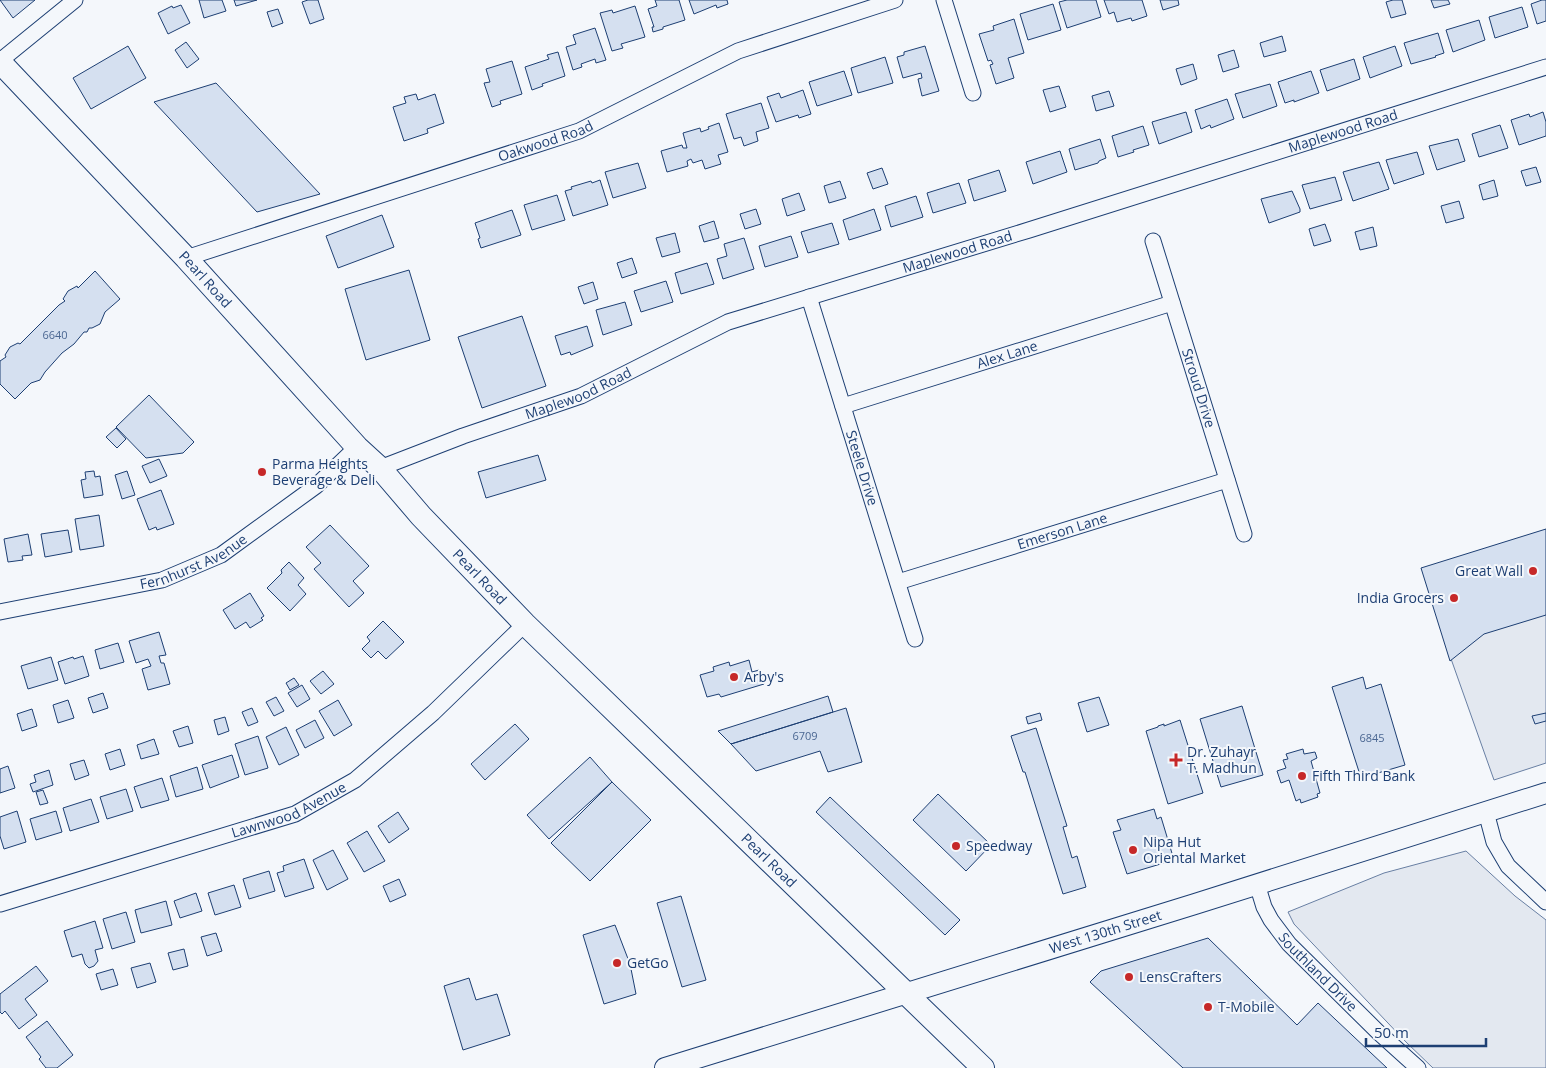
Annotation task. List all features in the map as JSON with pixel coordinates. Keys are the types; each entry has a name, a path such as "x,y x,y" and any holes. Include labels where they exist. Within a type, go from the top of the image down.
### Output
{"main road":[{"name":"Pearl Road","path":"0,62 186,258 357,447 380,468 421,516 524,624 983,1068"},
{"name":"West 130th Street","path":"665,1068 1546,793"}],"street":[{"path":"0,62 74,0"},
{"name":"Oakwood Road","path":"186,258 579,131 738,51 895,0"},
{"path":"944,0 973,93"},
{"name":"Maplewood Road","path":"380,468 463,436 581,396 728,322 1038,227 1546,67"},
{"name":"Stroud Drive","path":"1153,241 1244,534"},
{"name":"Steele Drive","path":"808,297 915,639"},
{"name":"Alex Lane","path":"843,406 1172,303"},
{"name":"Fernhurst Avenue","path":"0,612 162,580 221,555 316,486 357,447"},
{"name":"Emerson Lane","path":"898,582 1227,480"},
{"name":"Lawnwood Avenue","path":"0,904 295,814 356,780 433,713 524,624"},
{"path":"1486,812 1494,842 1508,866 1546,902"},
{"name":"Southland Drive","path":"1257,884 1264,907 1289,944 1378,1032 1418,1068"}],"shaded area":[{"path":"1546,613 1546,763 1494,780 1450,656 1483,631"},
{"path":"1466,851 1515,896 1546,920 1546,1068 1433,1068 1294,924 1288,912 1384,873"}],"building":[{"path":"0,0 35,0 13,18"},
{"path":"199,0 222,0 226,11 204,18"},
{"path":"234,0 257,0 236,6"},
{"path":"318,0 324,19 310,24 302,2"},
{"path":"655,0 679,0 685,20 653,32 652,27 654,27 648,9 657,6"},
{"path":"689,0 727,0 728,4 717,8 716,5 694,14"},
{"path":"1067,0 1096,0 1101,17 1067,28 1059,2"},
{"path":"1104,0 1142,0 1147,16 1132,21 1131,18 1117,22 1114,12 1109,14"},
{"path":"1160,0 1178,0 1179,5 1163,10"},
{"path":"1402,0 1406,14 1391,18 1386,2"},
{"path":"1431,0 1448,0 1450,4 1434,8"},
{"path":"1546,0 1546,21 1537,24 1531,4"},
{"path":"1053,4 1061,30 1028,40 1020,14"},
{"path":"181,5 190,23 168,34 158,13 172,6 173,8"},
{"path":"635,6 645,37 621,44 623,48 612,51 600,13 612,10 613,13"},
{"path":"1522,7 1528,27 1495,38 1489,17"},
{"path":"278,9 283,23 272,27 267,12"},
{"path":"1014,19 1024,53 1008,58 1014,78 996,84 990,65 993,64 991,60 988,61 979,34 994,30 993,26"},
{"path":"1479,20 1485,40 1453,52 1446,30"},
{"path":"595,28 606,60 596,63 595,59 581,64 582,67 573,70 566,47 576,44 573,35"},
{"path":"1438,33 1444,53 1411,64 1404,43"},
{"path":"1282,36 1286,51 1264,57 1260,43"},
{"path":"186,42 199,59 187,68 175,50"},
{"path":"128,46 146,78 91,109 73,78"},
{"path":"925,46 939,91 922,96 918,79 922,78 921,73 903,78 897,57 904,55 904,52"},
{"path":"1395,46 1402,66 1370,78 1363,57"},
{"path":"1234,50 1239,67 1223,72 1218,55"},
{"path":"558,52 565,76 542,84 543,86 532,90 525,67 549,59 547,55"},
{"path":"885,57 893,83 858,93 851,68"},
{"path":"1354,59 1360,79 1327,91 1320,70"},
{"path":"512,61 522,94 500,101 501,104 492,107 484,83 490,82 486,69"},
{"path":"1193,64 1197,79 1181,85 1176,69"},
{"path":"844,71 852,95 817,106 809,82"},
{"path":"1311,71 1319,93 1294,102 1294,100 1285,103 1278,82"},
{"path":"216,83 320,194 257,212 154,102"},
{"path":"1270,84 1277,106 1243,118 1235,94"},
{"path":"1059,86 1066,107 1050,112 1043,90"},
{"path":"803,90 811,114 799,118 798,115 776,122 767,97 779,93 781,98"},
{"path":"1109,91 1114,106 1096,111 1092,96"},
{"path":"416,94 418,100 435,94 444,123 427,129 428,133 404,141 393,107 406,103 404,97"},
{"path":"1227,99 1234,119 1211,128 1210,125 1201,129 1195,110"},
{"path":"761,103 769,128 756,132 758,141 744,146 741,137 734,139 726,114"},
{"path":"1186,112 1192,132 1159,144 1152,122"},
{"path":"1543,112 1546,122 1546,136 1519,145 1511,120 1529,114 1530,117"},
{"path":"719,123 728,152 718,155 721,164 705,169 702,160 693,163 691,159 687,161 688,166 667,172 661,151 682,145 683,148 687,148 683,133 700,128 701,132"},
{"path":"1500,125 1508,148 1479,157 1472,134"},
{"path":"1143,126 1149,145 1118,157 1112,136"},
{"path":"1100,139 1106,158 1098,163 1075,170 1069,149"},
{"path":"1458,139 1465,161 1437,170 1429,146"},
{"path":"1060,151 1067,172 1033,184 1026,162"},
{"path":"1417,152 1424,174 1394,184 1386,160"},
{"path":"1379,162 1389,189 1353,201 1343,172"},
{"path":"638,163 646,188 613,198 605,172"},
{"path":"1536,167 1541,182 1526,186 1521,171"},
{"path":"882,168 888,184 873,189 867,173"},
{"path":"999,170 1006,191 974,201 968,180"},
{"path":"1335,177 1342,200 1310,209 1302,185"},
{"path":"600,180 608,205 573,216 565,191 572,189 571,187"},
{"path":"1494,180 1498,196 1483,200 1479,185"},
{"path":"840,181 846,198 829,203 824,186"},
{"path":"959,183 966,203 933,213 927,193"},
{"path":"1292,191 1300,212 1269,223 1261,199"},
{"path":"799,193 805,210 787,216 782,199"},
{"path":"557,195 565,220 532,230 524,205"},
{"path":"916,196 923,217 891,227 885,206"},
{"path":"1459,201 1464,218 1446,223 1441,206"},
{"path":"756,209 761,224 745,229 740,214"},
{"path":"874,209 881,230 849,240 843,220"},
{"path":"512,210 521,235 481,248 475,223"},
{"path":"382,215 394,247 338,268 326,236"},
{"path":"714,221 719,238 704,242 699,226"},
{"path":"832,223 839,244 808,253 801,232"},
{"path":"1325,224 1331,241 1314,246 1309,229"},
{"path":"1373,227 1377,246 1360,250 1355,232"},
{"path":"675,233 680,252 662,257 656,238"},
{"path":"791,236 798,257 765,267 759,246"},
{"path":"744,238 754,269 723,279 717,259 727,256 724,244"},
{"path":"632,258 637,273 622,278 617,263"},
{"path":"707,263 714,284 681,294 675,273"},
{"path":"409,270 430,340 366,360 345,289"},
{"path":"95,271 120,299 105,312 100,324 84,332 74,344 62,353 40,380 31,383 15,399 0,384 0,361 6,357 5,355 10,347 18,343 20,344 65,301 63,299 68,291 77,286 78,288"},
{"path":"666,281 673,302 641,312 634,291"},
{"path":"593,282 598,299 584,304 578,287"},
{"path":"625,302 632,325 603,335 596,310"},
{"path":"522,316 546,386 482,408 458,337"},
{"path":"587,326 593,346 571,355 570,352 561,355 555,336"},
{"path":"149,395 194,442 183,453 146,458 116,427"},
{"path":"116,428 126,439 117,448 106,437"},
{"path":"538,455 546,480 486,498 478,472"},
{"path":"159,459 167,476 150,483 142,466"},
{"path":"94,471 95,477 100,476 103,495 84,498 81,480 86,479 85,472"},
{"path":"127,471 135,495 122,499 115,475"},
{"path":"161,490 174,524 157,530 156,527 149,530 137,499"},
{"path":"99,515 104,546 80,550 75,519"},
{"path":"330,525 369,566 353,581 364,593 349,607 314,569 321,563 306,547"},
{"path":"1546,529 1546,615 1484,634 1450,661 1421,568"},
{"path":"68,530 72,552 45,557 41,534"},
{"path":"28,534 32,555 22,556 23,560 8,562 4,539"},
{"path":"289,562 304,578 298,585 306,594 290,611 267,588 282,573 281,570"},
{"path":"250,593 264,616 261,618 263,620 250,628 246,622 235,629 223,610"},
{"path":"383,621 404,642 386,659 378,651 371,658 362,649 370,641 367,637"},
{"path":"159,632 166,655 159,656 161,663 164,663 170,684 148,690 142,669 151,666 148,659 136,663 129,641"},
{"path":"118,643 124,662 100,669 95,650"},
{"path":"83,656 89,676 65,684 58,662"},
{"path":"51,657 58,680 28,689 21,666"},
{"path":"749,660 752,672 759,670 764,684 721,697 719,694 707,697 700,675 714,671 713,667 729,662 730,666"},
{"path":"323,671 334,684 321,694 310,681"},
{"path":"1363,677 1366,689 1381,684 1405,765 1361,778 1332,687"},
{"path":"294,678 299,685 290,690 286,683"},
{"path":"302,685 310,699 297,707 288,693"},
{"path":"103,693 108,708 93,713 88,698"},
{"path":"828,696 833,712 731,744 718,731"},
{"path":"276,697 284,711 274,716 266,702"},
{"path":"1099,697 1109,725 1087,732 1078,703"},
{"path":"68,700 74,718 58,723 53,705"},
{"path":"338,700 352,725 334,736 319,711"},
{"path":"1242,706 1263,775 1221,787 1200,719"},
{"path":"252,708 258,722 248,726 242,712"},
{"path":"846,708 862,762 828,772 820,751 756,771 731,744"},
{"path":"32,709 37,726 22,731 17,714"},
{"path":"1040,713 1042,720 1028,724 1026,717"},
{"path":"1546,713 1546,721 1535,724 1532,716"},
{"path":"225,717 229,731 218,735 214,720"},
{"path":"315,720 324,738 305,748 296,730"},
{"path":"1180,720 1203,793 1168,804 1146,731"},
{"path":"515,724 529,739 485,780 471,764"},
{"path":"188,726 193,743 179,747 173,731"},
{"path":"286,727 299,755 279,765 266,737"},
{"path":"1036,728 1067,826 1063,827 1072,858 1077,856 1086,887 1063,894 1025,772 1023,772 1011,736"},
{"path":"258,736 268,768 245,775 235,744"},
{"path":"154,739 159,754 141,759 137,745"},
{"path":"120,749 125,765 110,770 105,754"},
{"path":"1303,749 1304,754 1315,752 1317,758 1311,761 1320,793 1317,794 1318,797 1301,803 1300,799 1296,801 1289,780 1281,783 1277,771 1286,768 1283,760 1288,759 1286,754"},
{"path":"232,755 239,777 210,788 202,765"},
{"path":"590,757 612,782 549,839 527,815"},
{"path":"84,760 89,775 75,780 70,764"},
{"path":"8,766 15,788 0,793 0,769"},
{"path":"197,767 203,789 176,797 170,776"},
{"path":"49,770 53,785 33,792 30,784 36,782 34,775"},
{"path":"162,778 169,800 141,808 134,787"},
{"path":"612,782 651,820 590,881 551,843"},
{"path":"126,789 133,811 107,819 100,797"},
{"path":"43,790 48,803 40,805 36,792"},
{"path":"938,794 991,845 966,871 913,820"},
{"path":"830,797 960,920 945,935 816,812"},
{"path":"91,799 99,822 70,831 63,808"},
{"path":"1154,809 1157,819 1161,817 1174,860 1127,874 1113,832 1121,830 1117,820"},
{"path":"17,811 26,842 4,849 0,836 0,817"},
{"path":"56,811 62,832 36,840 30,819"},
{"path":"398,812 409,829 389,843 378,826"},
{"path":"367,831 385,861 364,872 347,843"},
{"path":"333,850 348,879 327,890 313,860"},
{"path":"304,859 314,888 285,897 277,873 284,871 283,866"},
{"path":"269,871 275,891 249,899 243,879"},
{"path":"399,879 406,895 390,902 383,886"},
{"path":"234,885 241,907 215,915 208,893"},
{"path":"196,893 202,911 180,918 174,901"},
{"path":"681,896 706,980 682,987 657,903"},
{"path":"166,901 172,925 141,933 135,910"},
{"path":"126,912 135,942 112,949 103,919"},
{"path":"95,921 103,948 95,950 98,961 89,968 85,964 82,954 72,957 64,931"},
{"path":"615,925 630,964 636,994 604,1004 583,935"},
{"path":"216,933 222,951 207,956 201,937"},
{"path":"1208,938 1297,1025 1318,1003 1387,1068 1183,1068 1090,982 1101,971"},
{"path":"184,949 188,966 173,970 168,953"},
{"path":"150,963 156,982 137,988 131,968"},
{"path":"36,966 48,981 25,999 37,1015 19,1029 5,1011 2,1014 0,1012 0,994"},
{"path":"113,969 118,985 101,990 96,974"},
{"path":"469,978 476,1000 497,994 510,1035 463,1050 444,986"},
{"path":"47,1021 73,1055 57,1068 46,1068 39,1059 41,1057 26,1037"}],"place":[{"name":"Parma Heights Beverage & Deli","path":"262,472"},
{"name":"Great Wall","path":"1533,571"},
{"name":"India Grocers","path":"1454,598"},
{"name":"Arby's","path":"734,677"},
{"name":"Dr. Zuhayr T. Madhun","path":"1176,760"},
{"name":"Fifth Third Bank","path":"1302,776"},
{"name":"Speedway","path":"956,846"},
{"name":"Nipa Hut Oriental Market","path":"1133,850"},
{"name":"GetGo","path":"617,963"},
{"name":"LensCrafters","path":"1129,977"},
{"name":"T-Mobile","path":"1208,1007"}]}
